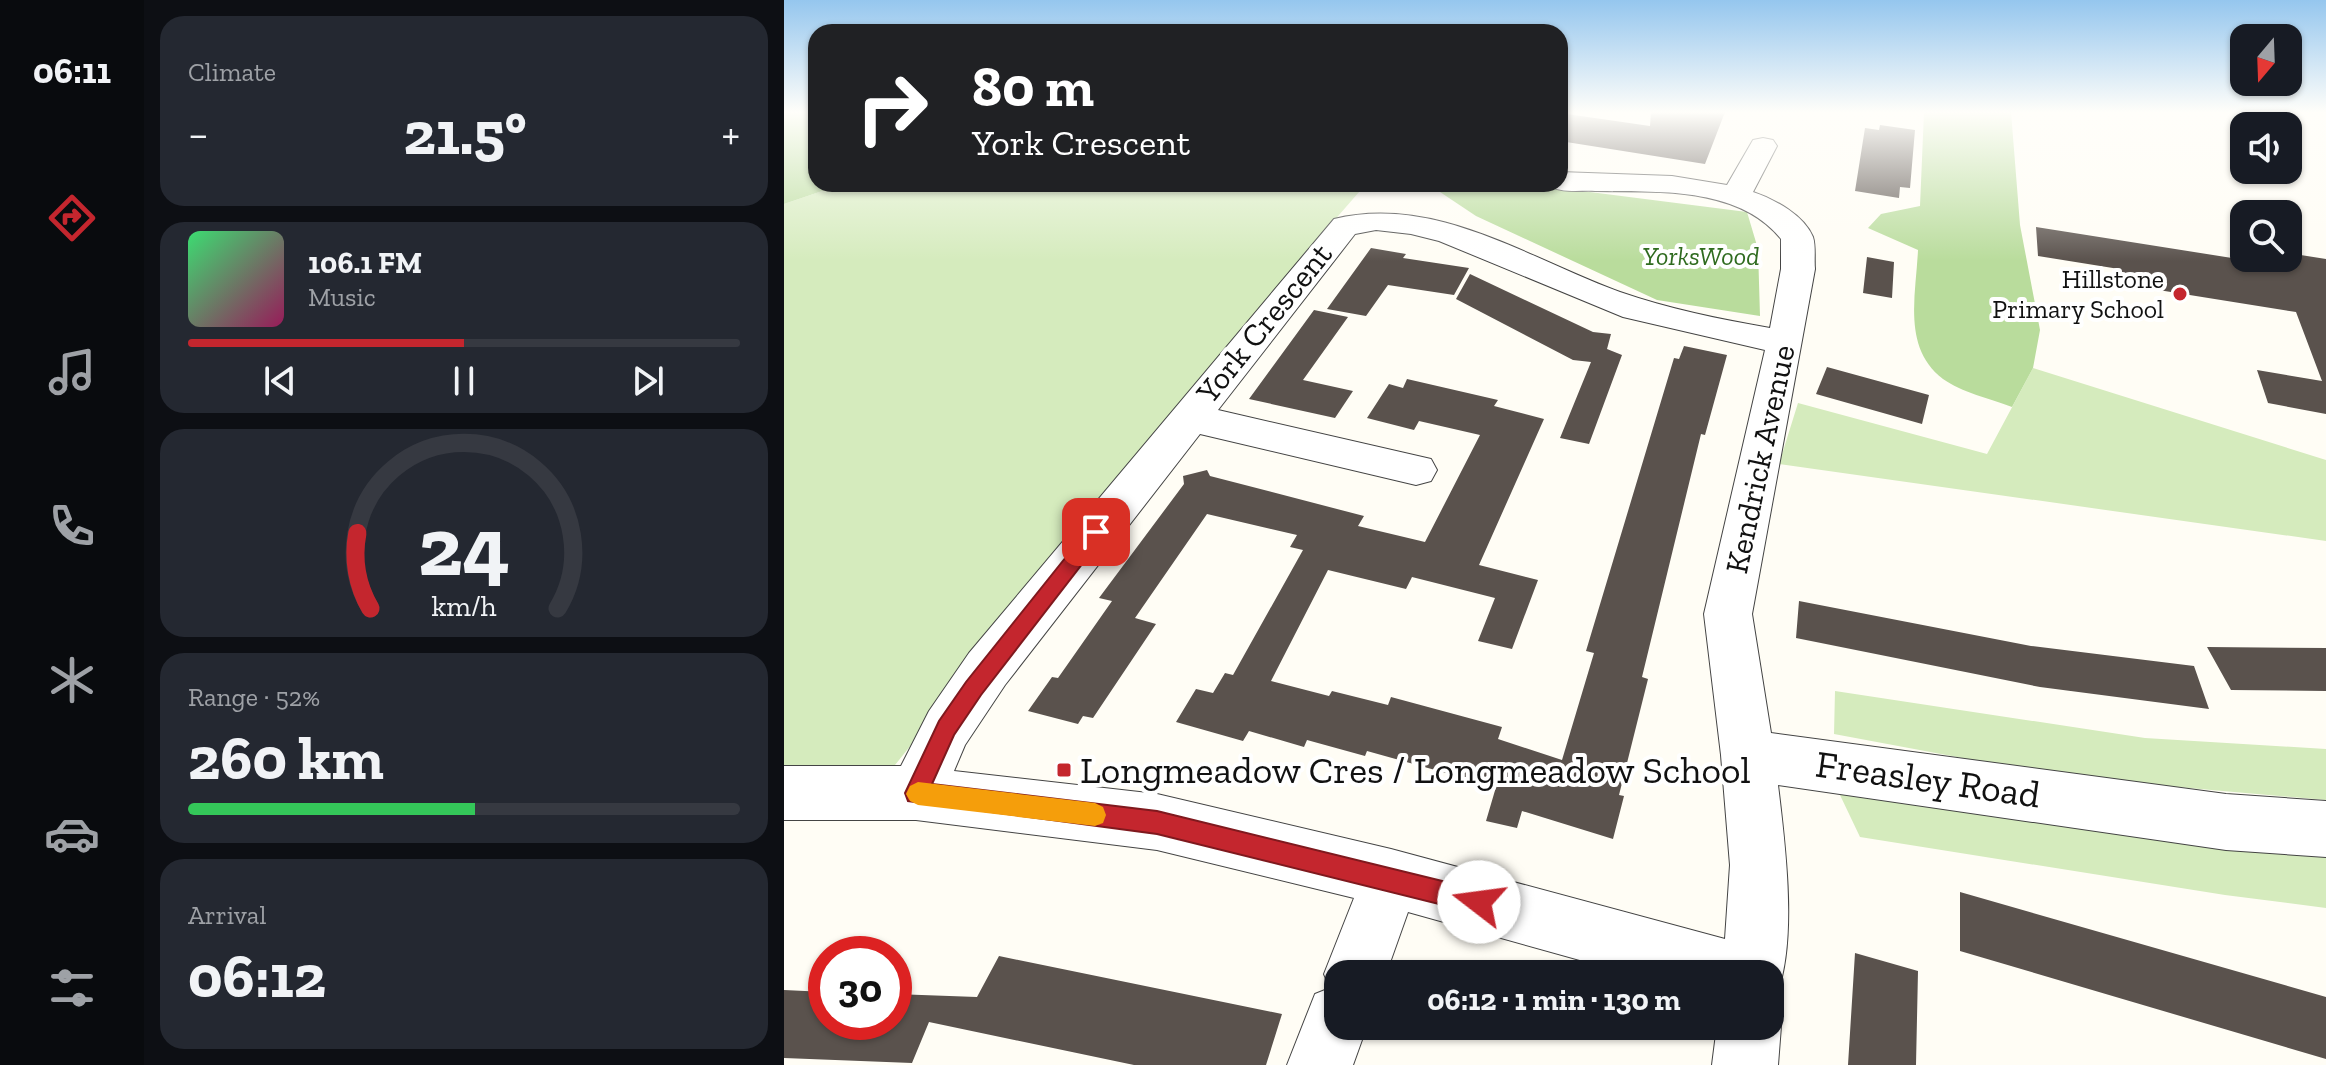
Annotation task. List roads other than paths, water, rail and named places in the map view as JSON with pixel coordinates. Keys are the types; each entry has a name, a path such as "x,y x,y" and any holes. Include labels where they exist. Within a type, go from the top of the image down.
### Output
{"street":[{"path":"1736,196 1755,162"},
{"name":"Kendrick Avenue","path":"1568,181 1695,188 1736,196 1776,214 1797,238 1798,269 1785,342 1728,614 1748,755"},
{"name":"York Crescent","path":"916,793 947,728 987,669 1345,226 1355,222 1384,221 1437,232 1486,247 1632,309 1725,332 1785,342"},
{"path":"1188,417 1416,470"},
{"path":"1748,755 1759,865 1755,960"},
{"name":"Freasley Road","path":"1748,755 2226,822 2326,829"},
{"path":"784,793 916,793 1157,822 1391,878 1690,960"},
{"path":"1360,960 1391,878"},
{"path":"1320,1065 1329,1040"},
{"path":"1745,1065 1748,1040"}],"place":[{"name":"Hillstone Primary School","path":"2180,294"},
{"name":"Longmeadow Cres / Longmeadow School","path":"1064,770"}],"park label":[{"name":"YorksWood","path":"1701,256"}]}
